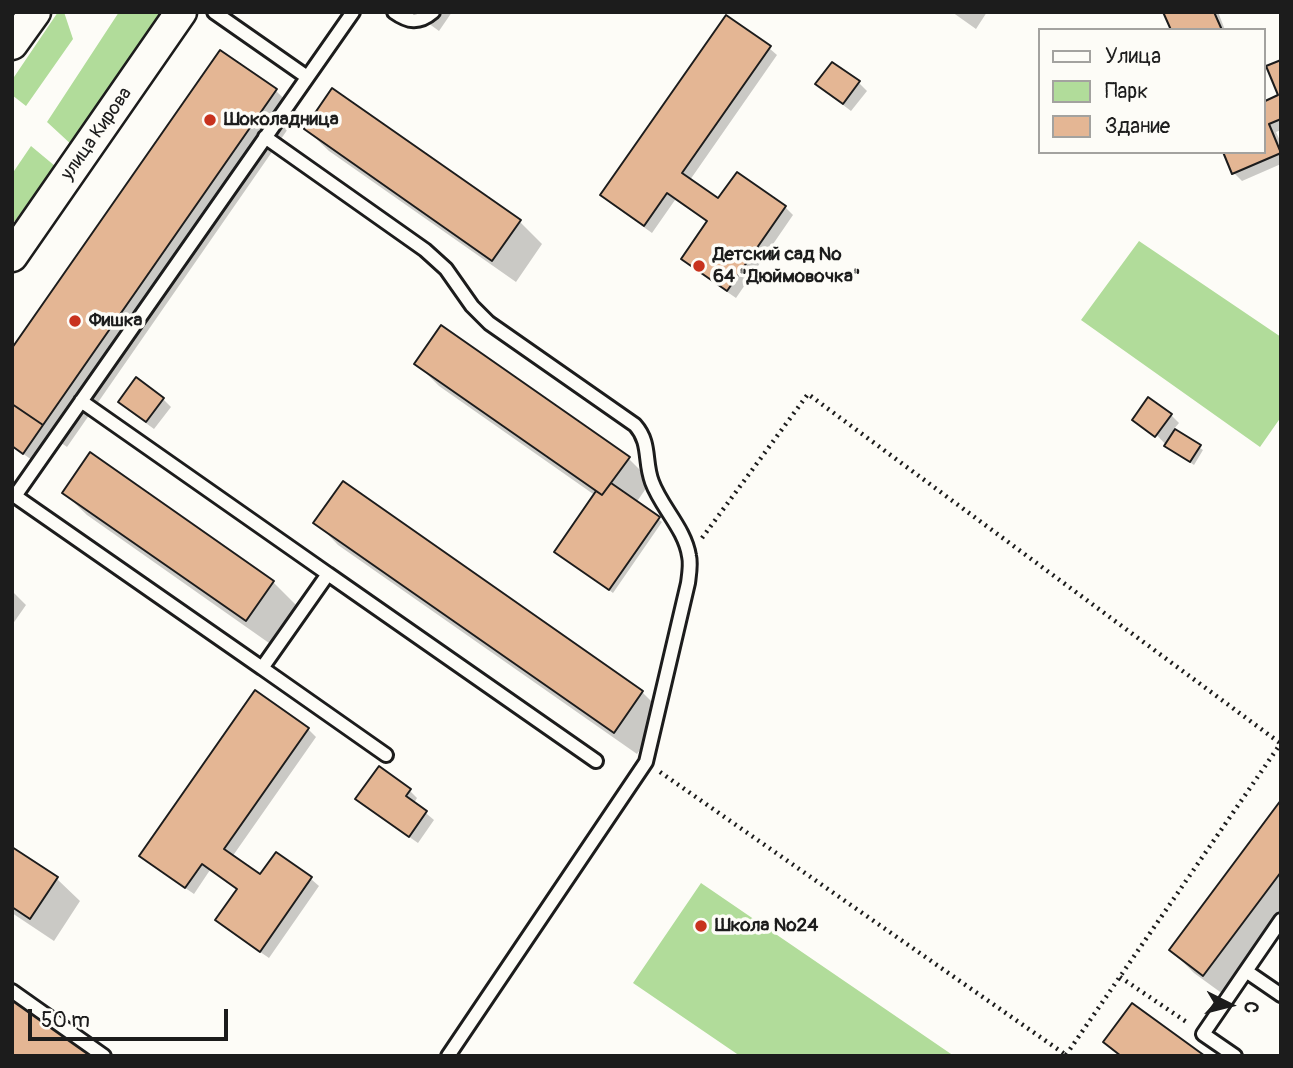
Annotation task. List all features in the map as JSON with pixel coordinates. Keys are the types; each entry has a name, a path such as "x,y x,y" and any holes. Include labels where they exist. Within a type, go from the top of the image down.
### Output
{"street":[{"path":"12,44 35,12"},
{"name":"улица Кирова","path":"12,256 181,12"}],"lane":[{"path":"214,12 307,77"},
{"path":"353,12 14,494 386,755"},
{"path":"394,12 412,20 427,17 433,12"},
{"path":"265,137 436,259 454,279 472,306 489,323 635,425 645,438 653,486 677,528 689,556 688,583 646,762 448,1056"},
{"path":"81,401 596,761"},
{"path":"262,668 328,573"},
{"path":"1235,1056 1203,1034 1281,920"},
{"path":"1246,971 1281,995"},
{"path":"12,991 104,1056"}],"path":[{"path":"646,762 1066,1056 1280,743 808,394 689,556"},
{"path":"1120,977 1203,1034"}],"green space":[{"path":"58,12 64,12 73,39 26,106 12,95 12,80"},
{"path":"119,12 164,12 73,146 47,122"},
{"path":"31,146 55,166 15,221 12,221 12,174"},
{"path":"1139,241 1281,337 1281,417 1260,447 1081,320"},
{"path":"701,883 954,1056 740,1056 633,983"}],"building":[{"path":"1163,12 1214,12 1221,28 1170,28"},
{"path":"726,15 771,46 682,173 718,198 737,172 786,206 727,291 681,259 707,221 667,193 644,226 600,195"},
{"path":"220,50 277,89 43,425 12,404 12,348"},
{"path":"1281,60 1281,119 1269,124 1281,153 1232,174 1224,154 1265,154 1265,101 1278,95 1266,66"},
{"path":"832,62 860,81 843,104 815,84"},
{"path":"332,88 521,220 492,261 304,129"},
{"path":"441,325 630,457 602,495 414,364"},
{"path":"136,377 164,398 146,422 118,402"},
{"path":"1148,397 1172,414 1155,437 1132,420"},
{"path":"12,404 43,425 23,454 12,446"},
{"path":"1175,429 1201,445 1190,462 1164,446"},
{"path":"90,452 274,581 246,621 62,493"},
{"path":"343,481 643,691 614,733 313,523"},
{"path":"611,483 660,517 609,590 554,552 596,491 602,495"},
{"path":"255,690 309,728 224,849 260,874 276,852 312,877 260,952 215,920 237,889 202,864 185,888 139,856"},
{"path":"379,766 411,789 406,796 427,811 409,837 355,799"},
{"path":"1281,800 1281,872 1203,976 1169,950"},
{"path":"12,847 58,877 30,919 12,907"},
{"path":"12,998 94,1056 12,1056"},
{"path":"1132,1003 1205,1056 1121,1056 1103,1042"}],"place":[{"name":"Шоколадница","path":"210,120"},
{"name":"Детский сад № 64 \"Дюймовочка\"","path":"699,266"},
{"name":"Фишка","path":"75,321"},
{"name":"Школа №24","path":"701,926"}]}
